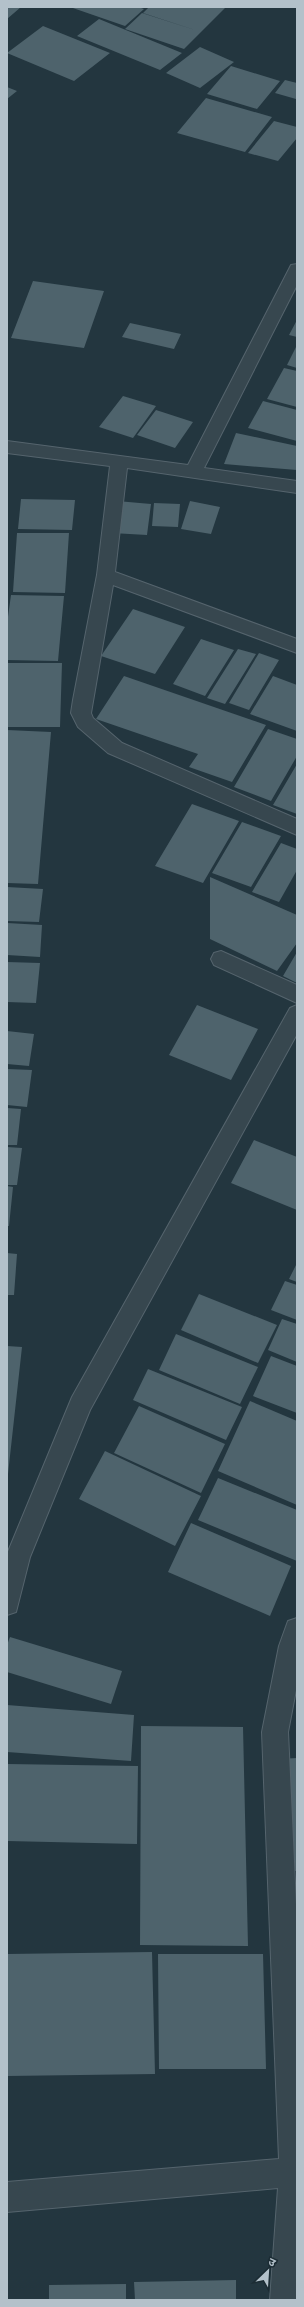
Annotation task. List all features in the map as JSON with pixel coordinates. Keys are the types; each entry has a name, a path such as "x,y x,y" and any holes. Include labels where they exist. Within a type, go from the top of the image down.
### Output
{"street":[{"path":"194,472 297,268"},
{"path":"7,447 119,460 297,486"},
{"path":"119,460 106,575 82,700 81,713 85,722 115,748 297,827"},
{"path":"106,575 297,646"},
{"path":"221,959 297,994"},
{"path":"7,1603 18,1557 80,1405 297,1014"},
{"path":"285,2300 294,2172 274,1732 292,1646 297,1630"},
{"path":"7,2197 294,2172"}],"building":[{"path":"7,7 21,7 7,19"},
{"path":"70,7 138,7 144,9 125,26"},
{"path":"149,7 226,7 184,49 125,29 142,13 198,31 143,13"},
{"path":"99,19 182,53 160,70 77,36"},
{"path":"43,26 110,53 74,81 7,53"},
{"path":"200,47 234,62 200,88 166,73"},
{"path":"231,66 280,81 257,109 207,94"},
{"path":"285,80 297,83 296,99 275,93"},
{"path":"7,87 17,91 7,99"},
{"path":"206,98 272,117 245,152 177,133"},
{"path":"274,121 297,127 297,138 278,161 248,153"},
{"path":"33,281 104,291 84,348 11,338"},
{"path":"297,320 297,337 289,335"},
{"path":"130,323 181,334 174,349 122,337"},
{"path":"297,345 297,368 287,365"},
{"path":"284,368 297,371 297,407 267,399"},
{"path":"123,396 156,406 133,438 99,427"},
{"path":"263,401 297,410 297,441 248,428"},
{"path":"156,410 193,422 175,448 137,435"},
{"path":"236,433 297,446 297,470 224,464"},
{"path":"21,499 75,500 72,530 18,529"},
{"path":"117,501 151,504 147,535 112,533"},
{"path":"190,501 220,507 211,534 181,529"},
{"path":"154,503 180,504 178,527 152,526"},
{"path":"17,533 69,533 65,593 13,592"},
{"path":"11,595 64,596 58,661 7,660 7,624"},
{"path":"133,609 185,627 155,674 101,656"},
{"path":"201,639 234,650 205,696 173,684"},
{"path":"238,649 256,654 225,704 207,698"},
{"path":"259,653 279,660 249,710 229,703"},
{"path":"7,663 62,663 60,727 7,727"},
{"path":"124,676 266,725 232,782 189,767 198,754 96,719"},
{"path":"273,676 297,685 297,731 250,714"},
{"path":"268,729 297,739 297,756 271,801 234,787"},
{"path":"7,730 51,732 38,884 7,883"},
{"path":"297,764 297,814 273,805"},
{"path":"192,804 239,821 203,883 155,866"},
{"path":"242,822 281,836 251,887 212,873"},
{"path":"281,843 297,849 297,870 279,902 252,892"},
{"path":"210,877 297,915 297,943 277,971 210,939"},
{"path":"7,887 43,889 39,922 7,921"},
{"path":"7,923 42,925 40,957 7,955"},
{"path":"297,952 297,983 283,976"},
{"path":"7,962 40,963 36,1003 7,1002"},
{"path":"197,1005 258,1029 231,1080 169,1055"},
{"path":"7,1031 34,1034 29,1066 7,1064"},
{"path":"7,1069 32,1070 27,1107 7,1105"},
{"path":"7,1108 21,1109 17,1145 7,1145"},
{"path":"254,1140 297,1157 297,1210 231,1183"},
{"path":"7,1147 22,1148 17,1185 7,1185"},
{"path":"7,1186 13,1187 9,1226 7,1226"},
{"path":"7,1253 17,1254 14,1295 7,1295"},
{"path":"297,1263 297,1282 289,1279"},
{"path":"285,1281 297,1285 297,1320 271,1310"},
{"path":"199,1294 277,1325 258,1363 181,1330"},
{"path":"282,1319 297,1324 297,1362 268,1350"},
{"path":"176,1334 258,1367 240,1404 159,1370"},
{"path":"7,1346 22,1347 8,1474 7,1474"},
{"path":"271,1356 297,1366 297,1413 253,1396"},
{"path":"148,1369 242,1407 226,1440 133,1400"},
{"path":"250,1401 297,1421 297,1505 218,1471"},
{"path":"139,1406 225,1444 201,1493 114,1453"},
{"path":"105,1451 201,1496 175,1546 79,1499"},
{"path":"218,1478 297,1510 297,1561 198,1520"},
{"path":"191,1523 291,1566 270,1616 168,1572"},
{"path":"10,1637 122,1671 111,1704 7,1672 7,1645"},
{"path":"7,1705 134,1715 131,1761 7,1752"},
{"path":"141,1726 243,1727 248,1946 140,1945"},
{"path":"297,1758 297,1871 288,1871 279,1759"},
{"path":"7,1764 138,1766 137,1844 7,1841"},
{"path":"152,1952 155,2074 7,2076 7,1954"},
{"path":"158,1954 263,1954 266,2069 159,2069"},
{"path":"236,2280 236,2300 135,2300 134,2282"},
{"path":"126,2284 126,2300 49,2300 49,2285"}]}
